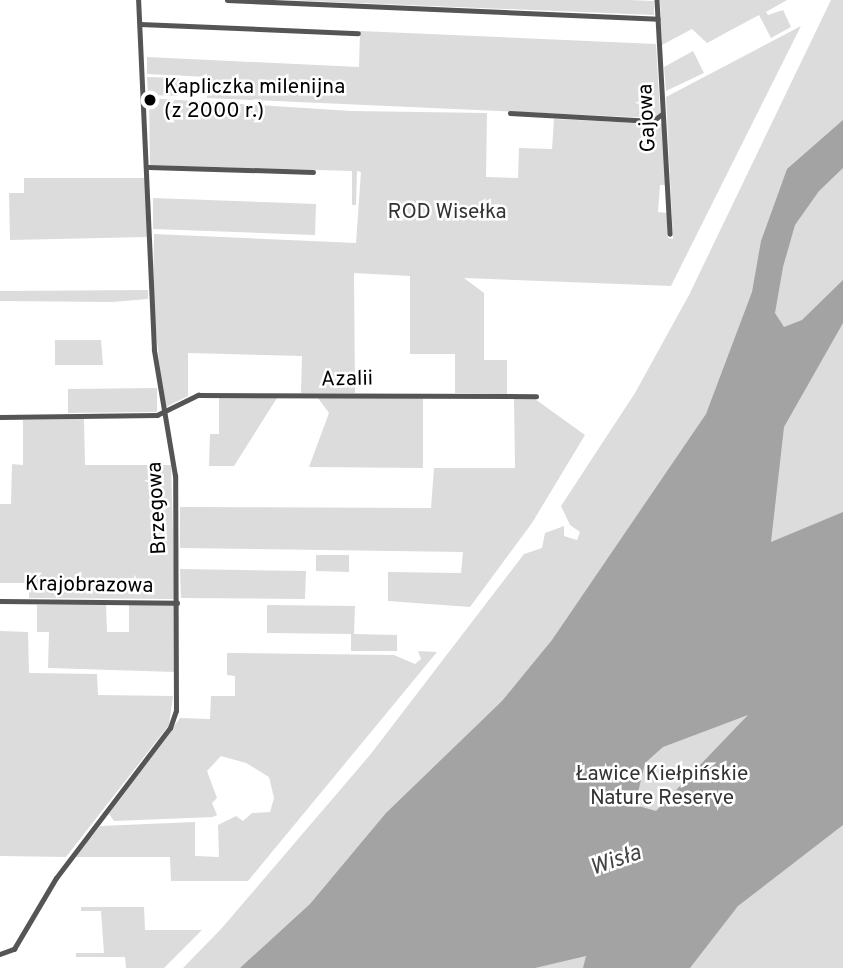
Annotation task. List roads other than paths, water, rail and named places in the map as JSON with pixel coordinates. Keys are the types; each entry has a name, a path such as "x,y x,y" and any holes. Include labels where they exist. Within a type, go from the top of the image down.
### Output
{"street":[{"name":"Brzegowa","path":"0,954 14,949 57,878 170,728 178,694 175,476 162,413 152,311 149,167 138,0"},
{"path":"227,0 658,19"},
{"name":"Gajowa","path":"657,0 670,234"},
{"path":"140,24 358,33"},
{"path":"510,113 650,121 663,114"},
{"path":"149,167 313,172"},
{"name":"Azalii","path":"162,413 198,395 536,396"},
{"path":"0,417 162,413"},
{"name":"Krajobrazowa","path":"0,601 177,603"}],"water":[{"name":"Ławice Kiełpińskie Nature Reserve","path":"843,120 843,168 819,191 795,225 783,267 775,313 784,327 802,320 843,280 843,323 784,427 771,542 843,512 843,825 738,906 690,968 583,968 586,956 535,968 240,968 310,904 386,813 502,701 552,640 706,414 752,292 761,241 787,169","holes":["748,715 656,811 635,805 645,763 663,747"]}],"place":[{"name":"Kapliczka milenijna (z 2000 r.)","path":"150,100"}],"park label":[{"name":"ROD Wisełka","path":"447,213"}],"water label":[{"name":"Wisła","path":"616,862"}]}
